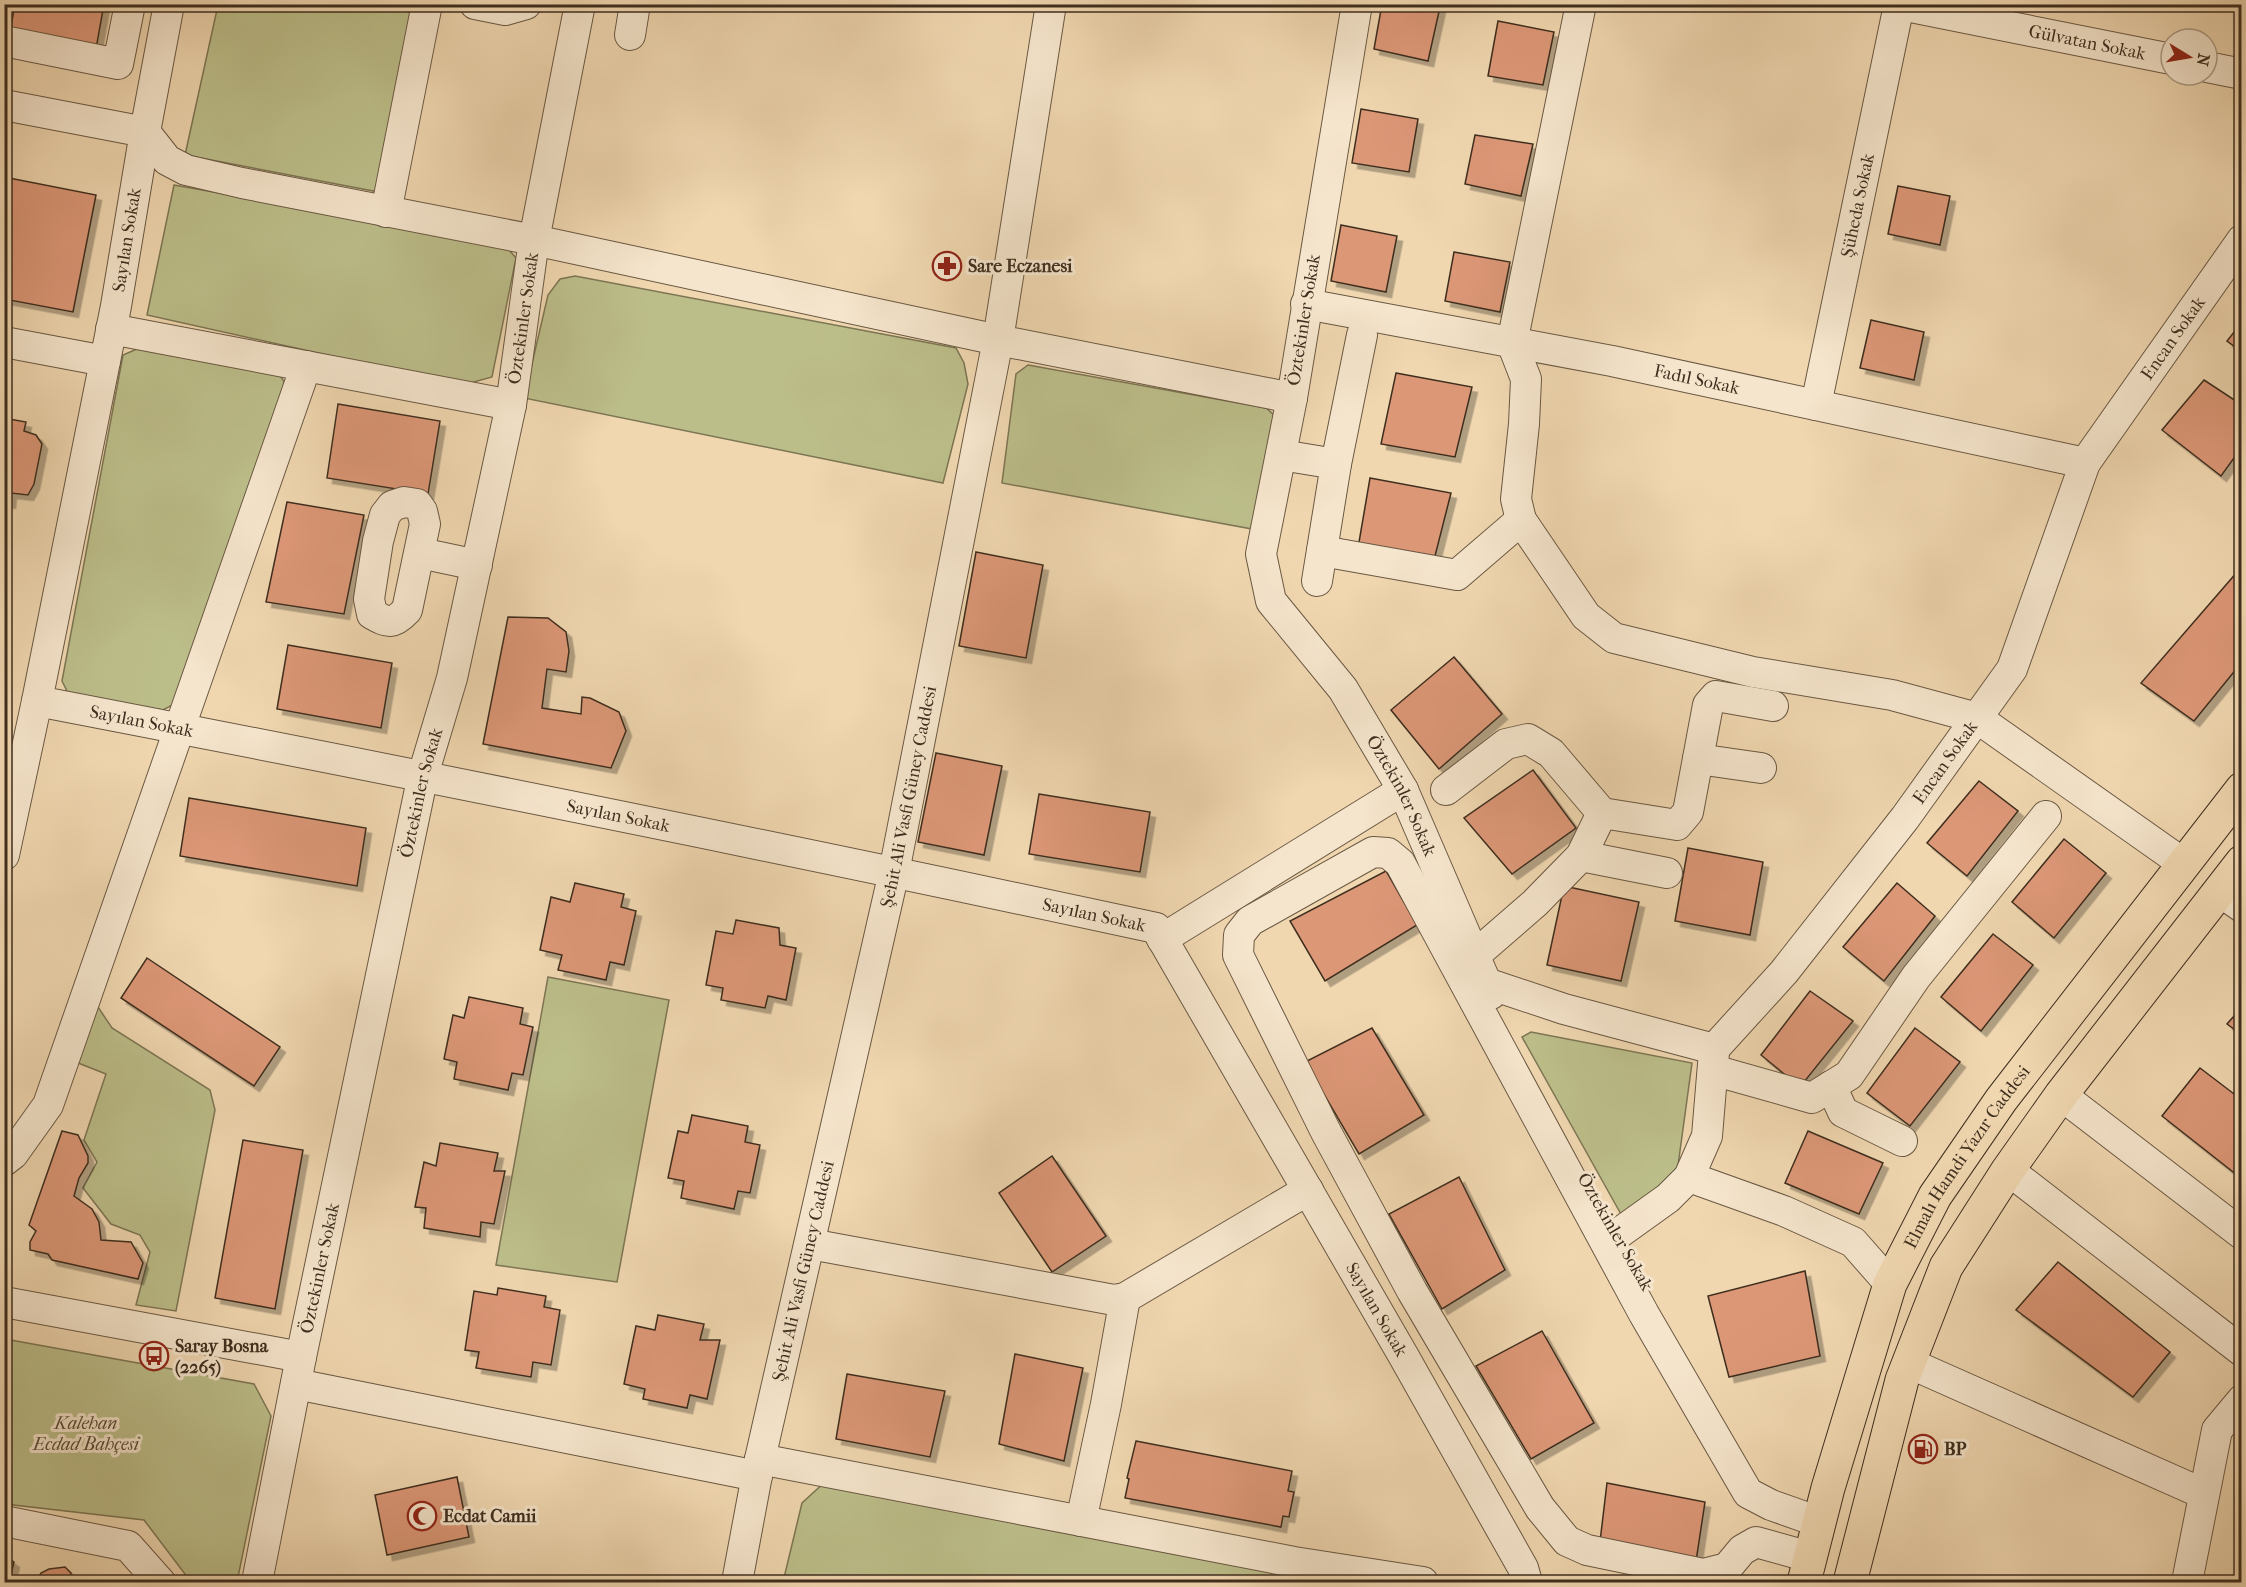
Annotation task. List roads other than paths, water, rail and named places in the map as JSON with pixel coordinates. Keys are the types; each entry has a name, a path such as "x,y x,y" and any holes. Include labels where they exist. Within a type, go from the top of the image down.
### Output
{"main road":[{"name":"Elmalı Hamdi Yazır Caddesi","path":"1807,1570 1821,1515 1890,1284 1935,1196 1995,1109 2241,789"},
{"path":"1850,1582 1902,1380 1946,1267 2008,1170 2061,1095 2230,899 2241,862"}],"street":[{"path":"4,41 118,64 130,4"},
{"name":"Sayılan Sokak","path":"169,4 111,329 37,701 423,775 1156,928 1523,1568 1527,1582"},
{"path":"386,212 428,4"},
{"path":"475,4 505,10 526,4"},
{"name":"Öztekinler Sokak","path":"257,1582 298,1371 423,775 452,678 511,405 534,240 580,4"},
{"path":"630,35 635,4"},
{"name":"Şehit Ali Vasfi Güney Caddesi","path":"737,1582 759,1467 894,872 998,340 1051,4"},
{"name":"Öztekinler Sokak","path":"1357,4 1292,398 1261,555 1271,601 1343,688 1403,790 1486,983 1568,1150 1615,1236 1708,1390 1754,1473 1821,1515"},
{"path":"1581,4 1512,342 1526,379 1516,499 1521,520 1586,616 1614,638 1753,672 1892,695 1977,718 2184,864"},
{"name":"Gülvatan Sokak","path":"1898,5 2159,57"},
{"name":"Şüheda Sokak","path":"1816,405 1898,5"},
{"path":"2219,69 2241,74"},
{"path":"4,105 145,132 167,160 186,170 242,183 534,240 998,340 1292,398"},
{"name":"Encan Sokak","path":"1714,1060 1905,818 2012,669 2085,463 2241,240"},
{"name":"Fadıl Sokak","path":"1306,304 1612,361 2085,463"},
{"path":"111,329 511,405"},
{"path":"1317,581 1336,464 1362,335"},
{"path":"4,342 105,360"},
{"path":"4,1161 13,1154 48,1105 306,366"},
{"path":"1281,455 1336,464"},
{"path":"1322,551 1456,575 1521,520"},
{"path":"420,553 477,565"},
{"path":"1446,790 1506,744 1528,739 1551,753 1602,813 1677,825 1688,813 1708,705 1716,696 1773,706"},
{"path":"4,855 37,701"},
{"path":"1698,759 1761,768"},
{"path":"1162,939 1403,790"},
{"path":"1474,956 1535,903 1581,856 1602,813"},
{"path":"1486,983 1714,1060 1812,1098 1849,1075 1916,977 2046,816"},
{"path":"1807,1570 1756,1542 1742,1550 1727,1568 1703,1574 1587,1550 1567,1540 1540,1508 1412,1292 1326,1132 1238,955 1239,935 1250,921 1372,852 1388,853 1400,864 1644,1314 1748,1493 1771,1505 1821,1515"},
{"path":"1581,856 1667,873"},
{"path":"1615,1236 1668,1198 1689,1178 1707,1136 1714,1060"},
{"path":"1831,1086 1843,1112 1902,1141"},
{"path":"2061,1095 2241,1234"},
{"path":"2008,1170 2241,1351"},
{"path":"1689,1178 1784,1211 1853,1242 1890,1284"},
{"path":"810,1244 1114,1300 1125,1298 1308,1190"},
{"path":"1081,1521 1106,1404 1125,1298"},
{"path":"4,1302 298,1371 759,1467 1081,1521 1294,1562 1423,1582"},
{"path":"1909,1363 2204,1494"},
{"path":"2187,1582 2217,1430 2241,1400"},
{"path":"4,1521 128,1546 160,1582"}],"place":[{"name":"Sare Eczanesi","path":"947,266"},
{"name":"Saray Bosna (2265)","path":"154,1356"},
{"name":"BP","path":"1923,1449"},
{"name":"Ecdat Camii","path":"422,1516"}],"park label":[{"name":"Kalehan Ecdad Bahçesi","path":"86,1433"}]}
